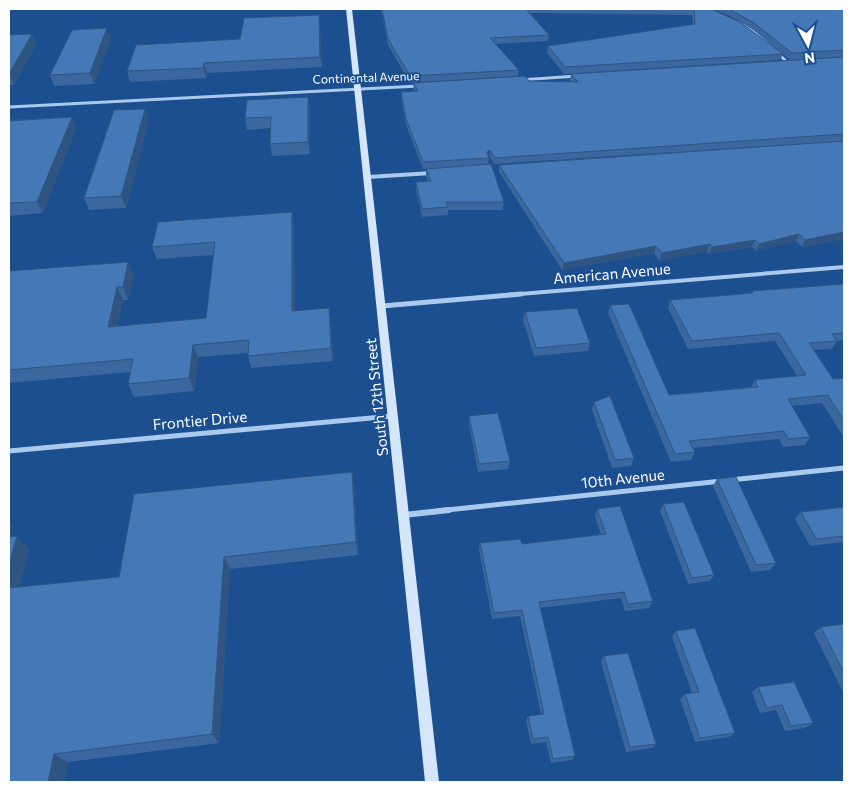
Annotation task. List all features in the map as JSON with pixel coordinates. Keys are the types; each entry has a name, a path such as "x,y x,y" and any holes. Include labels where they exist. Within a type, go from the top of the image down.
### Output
{"street":[{"name":"South 12th Street","path":"349,9 432,782"},
{"path":"737,22 761,37 789,64"},
{"path":"779,64 798,63"},
{"path":"512,80 582,76"},
{"name":"Continental Avenue","path":"9,107 424,85"},
{"path":"368,177 437,172"},
{"name":"American Avenue","path":"382,306 844,267"},
{"name":"Frontier Drive","path":"9,451 394,416"},
{"name":"10th Avenue","path":"404,515 844,468"}],"building":[{"path":"382,9 526,9 549,35 490,38 519,70 410,76 388,39"},
{"path":"694,9 711,9 740,22 783,54 565,67 548,46 695,24"},
{"path":"729,9 844,9 844,50 792,53 754,23"},
{"path":"319,15 320,57 204,63 203,68 127,71 136,45 240,39 244,18"},
{"path":"107,28 90,73 50,75 72,30"},
{"path":"32,34 9,74 9,35"},
{"path":"844,57 844,134 495,158 490,150 487,152 489,158 423,162 406,119 401,92 418,91 413,83 525,76 529,81 578,82 571,74"},
{"path":"308,97 308,142 270,144 271,117 245,118 247,100"},
{"path":"145,109 121,196 84,198 114,110"},
{"path":"72,117 37,202 9,203 9,121"},
{"path":"844,141 844,232 805,240 799,234 759,244 755,240 712,247 710,244 662,253 656,246 564,263 499,165"},
{"path":"491,164 504,202 446,202 448,207 422,209 416,182 431,181 426,169"},
{"path":"292,212 292,311 329,308 331,348 248,356 249,340 193,345 189,378 128,384 133,359 9,370 9,271 128,262 123,287 117,287 108,327 206,318 215,242 152,247 158,222"},
{"path":"844,284 844,333 832,334 837,341 809,343 833,379 844,378 844,421 828,395 788,399 810,437 788,439 784,431 689,441 695,452 675,454 610,305 629,304 669,395 758,387 755,380 806,375 779,333 692,341 670,300"},
{"path":"577,308 590,343 536,348 525,312"},
{"path":"610,396 634,458 615,460 594,402"},
{"path":"498,413 510,461 479,464 469,416"},
{"path":"352,472 356,542 224,557 212,734 54,754 48,782 9,782 9,588 119,577 134,494"},
{"path":"736,477 776,563 756,565 717,479"},
{"path":"684,502 714,575 692,578 663,504"},
{"path":"620,506 653,601 628,604 624,592 539,602 575,756 553,759 548,737 533,739 528,716 544,714 522,610 494,613 480,543 520,539 522,544 606,534 597,509"},
{"path":"844,507 844,536 816,539 801,512"},
{"path":"17,536 9,565 9,537"},
{"path":"843,624 844,627 844,673 821,627"},
{"path":"695,628 735,733 700,738 685,694 699,692 676,631"},
{"path":"628,653 656,744 630,747 604,656"},
{"path":"794,682 813,723 791,726 782,705 767,708 758,687"}]}
